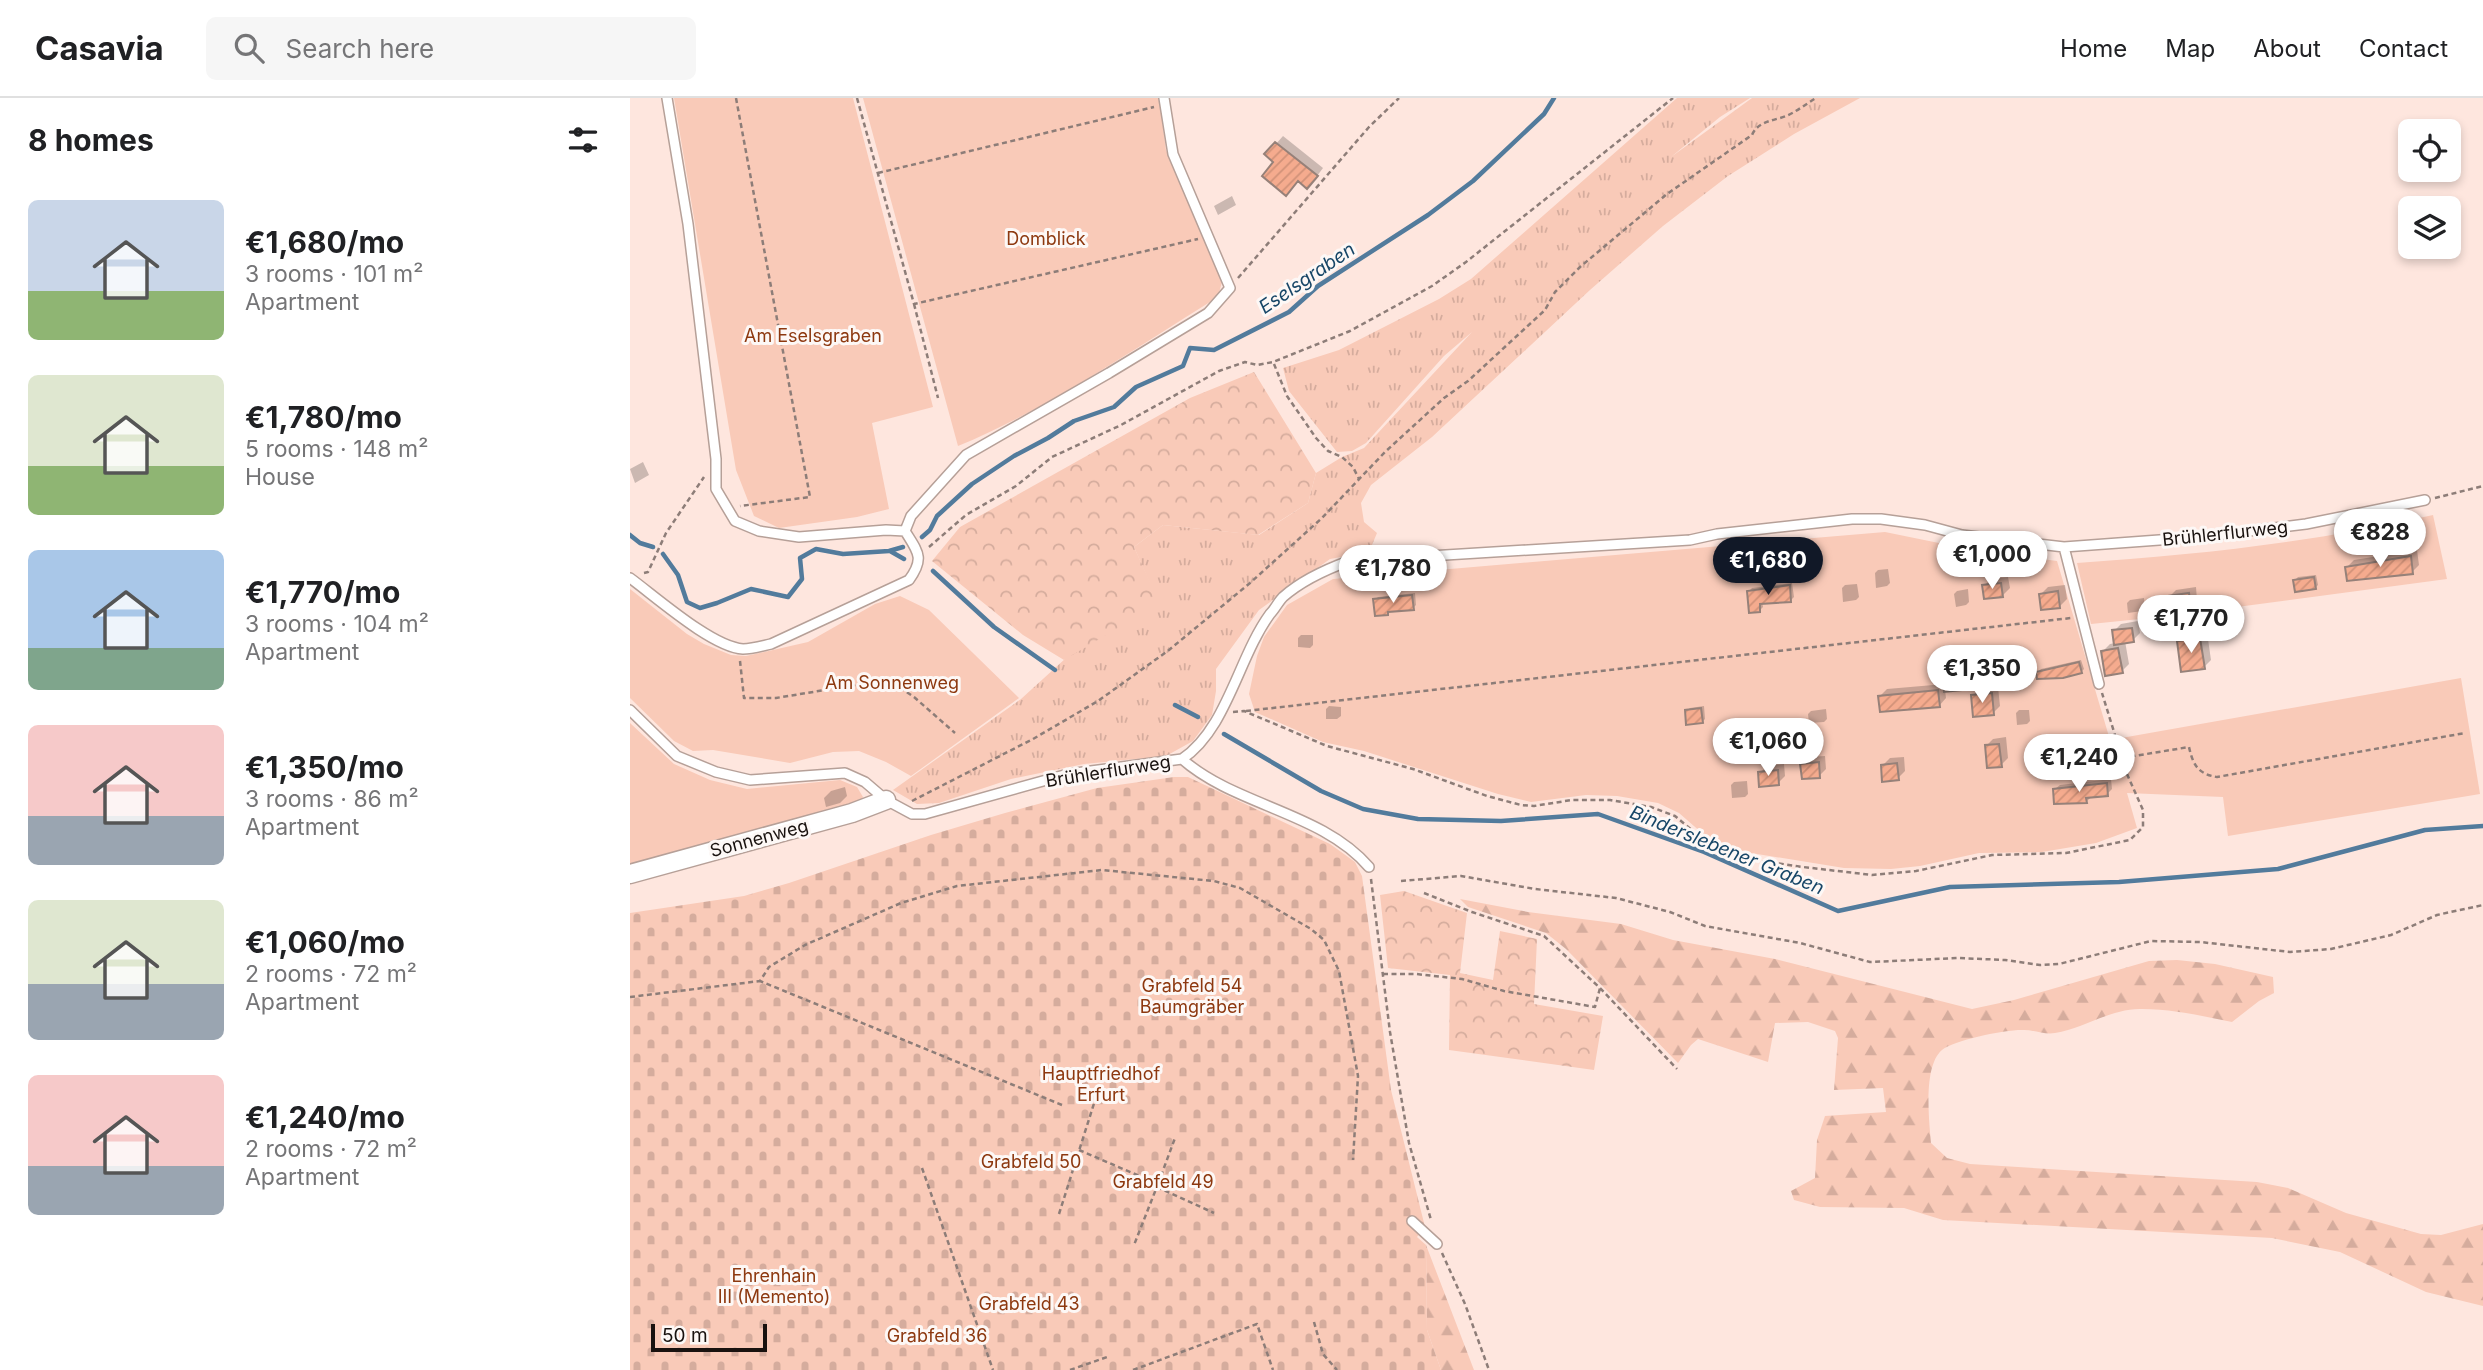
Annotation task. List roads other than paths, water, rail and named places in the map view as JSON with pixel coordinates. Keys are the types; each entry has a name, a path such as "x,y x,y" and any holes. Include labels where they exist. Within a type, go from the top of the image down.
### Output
{"street":[{"name":"Sonnenweg","path":"630,874 893,803"}],"lane":[{"path":"667,98 688,224 716,459 716,489 735,521 759,531 799,537 905,531"},
{"path":"905,531 911,516 966,455 1208,313 1230,288 1173,154 1164,102"},
{"name":"Brühlerflurweg","path":"630,710 677,756 716,772 750,780 845,773 865,782 912,814 925,814 1068,774 1182,759 1195,750 1220,714 1247,652 1283,597 1312,578 1349,561 1690,540 1717,534 1852,519 1902,520 1962,535 2064,547 2200,537 2306,524 2425,500"},
{"path":"634,576 699,629 718,640 738,648 759,647 771,644 909,580 918,567 919,553 905,531"},
{"path":"2064,547 2099,684"},
{"path":"1182,759 1201,775 1348,846 1369,867"},
{"path":"1412,1222 1437,1244"}],"waterway":[{"name":"Eselsgraben","path":"922,537 930,530 937,516 972,484 1074,421 1114,407 1136,387 1183,366 1190,348 1214,350 1289,312 1318,286 1428,215 1473,181 1544,114 1554,98"},
{"name":"Eselsgraben","path":"630,535 640,543 653,547"},
{"name":"Eselsgraben","path":"663,554 678,575 687,602 700,608 751,589 788,597 802,579 800,558 816,549 843,554 889,551 903,547"},
{"name":"Binderslebener Graben","path":"890,551 904,559"},
{"name":"Binderslebener Graben","path":"933,571 994,627 1055,670"},
{"name":"Binderslebener Graben","path":"1175,705 1198,717"},
{"name":"Binderslebener Graben","path":"1224,734 1321,791 1363,809 1418,819 1501,821 1598,814 1704,852 1838,911 1950,887 2119,882 2278,869 2425,830 2483,826"}],"park label":[{"name":"Domblick","path":"1046,238"},
{"name":"Am Eselsgraben","path":"813,335"},
{"name":"Am Sonnenweg","path":"892,682"},
{"name":"Grabfeld 54 Baumgräber","path":"1192,995"},
{"name":"Hauptfriedhof Erfurt","path":"1101,1083"},
{"name":"Grabfeld 50","path":"1031,1161"},
{"name":"Grabfeld 49","path":"1163,1181"},
{"name":"Ehrenhain III (Memento)","path":"774,1285"},
{"name":"Grabfeld 43","path":"1029,1303"},
{"name":"Grabfeld 36","path":"937,1335"}]}
